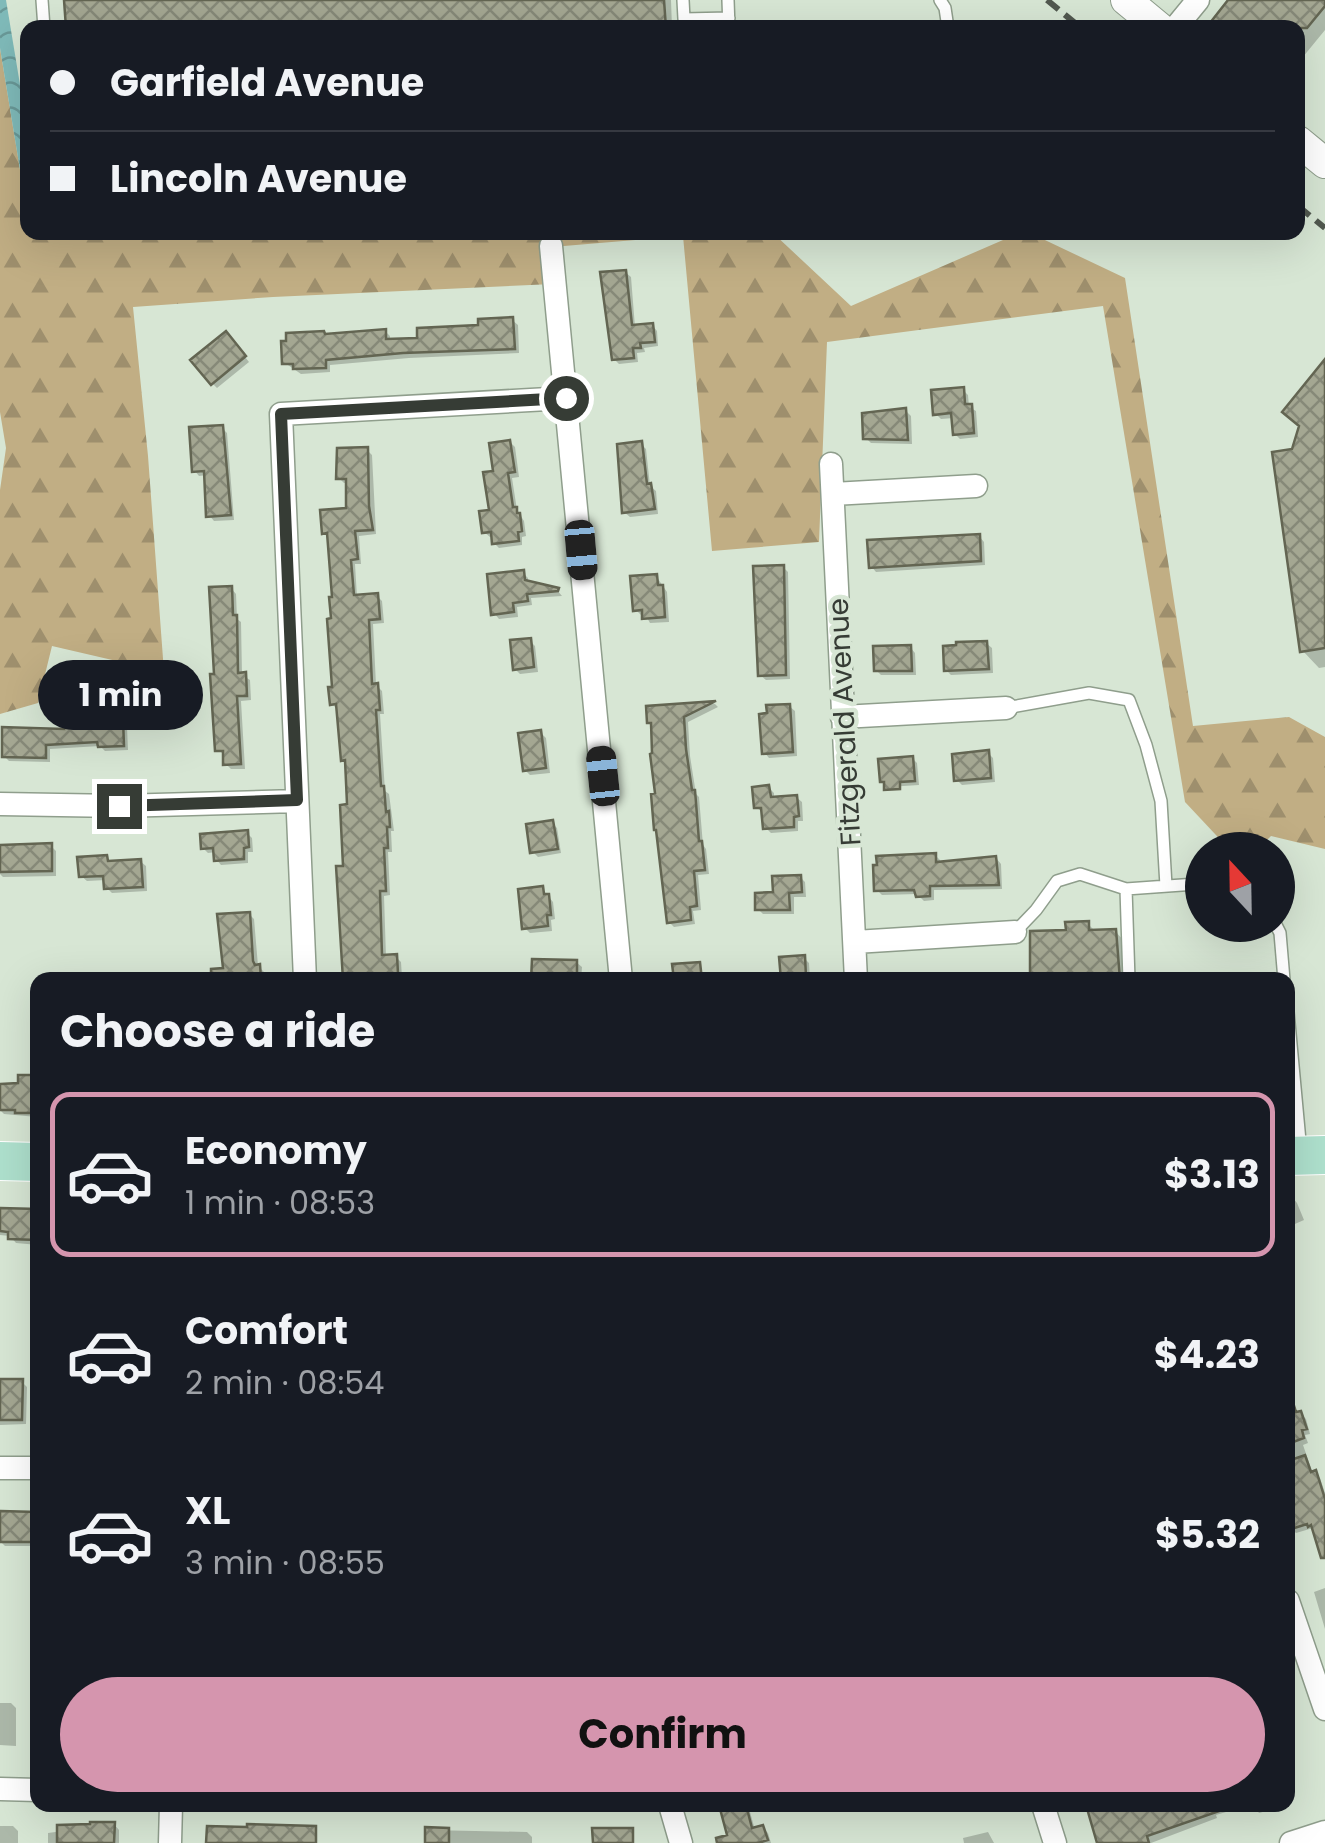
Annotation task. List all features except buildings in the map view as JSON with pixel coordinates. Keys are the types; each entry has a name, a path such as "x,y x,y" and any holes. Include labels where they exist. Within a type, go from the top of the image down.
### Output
{"main road":[{"path":"0,1161 30,1162"}],"street":[{"path":"1126,0 1150,20"},
{"path":"1182,20 1198,0"},
{"path":"1305,147 1325,164"},
{"path":"551,246 620,972"},
{"path":"305,972 281,414 566,398"},
{"name":"Fitzgerald Avenue","path":"832,464 856,972"},
{"path":"833,494 976,486"},
{"path":"842,717 1006,708"},
{"path":"0,804 119,806 297,800"},
{"path":"855,942 1015,932"},
{"path":"0,1468 30,1468"},
{"path":"1295,1621 1325,1709"},
{"path":"0,1790 30,1790"},
{"path":"170,1843 171,1812"},
{"path":"672,1812 681,1843"},
{"path":"1045,1812 1055,1843"},
{"path":"1291,1843 1325,1832"}],"lane":[{"path":"683,0 684,19 695,20"},
{"path":"1006,708 1089,692 1129,700 1161,801 1166,886"},
{"path":"1015,932 1056,881 1080,874 1126,889 1185,885"},
{"path":"1126,889 1129,972"},
{"path":"1281,942 1283,972"},
{"path":"1295,1071 1305,1156"}],"green space":[{"path":"0,48 20,170 20,240 635,240 552,247 553,284 133,307 164,672 52,646 38,703 0,714 0,490 6,448 0,412"},
{"path":"683,240 780,240 851,306 1003,240 1045,240 1125,278 1193,726 1289,717 1325,737 1325,849 1295,842 1295,832 1213,832 1185,802 1103,306 827,342 819,542 712,551"}],"water":[{"path":"0,0 6,0 20,85 20,170 0,48"}],"railway":[{"path":"1047,0 1071,20"},
{"path":"1305,212 1325,228"}],"route":[{"path":"119,806 297,800 281,414 566,398"}]}
